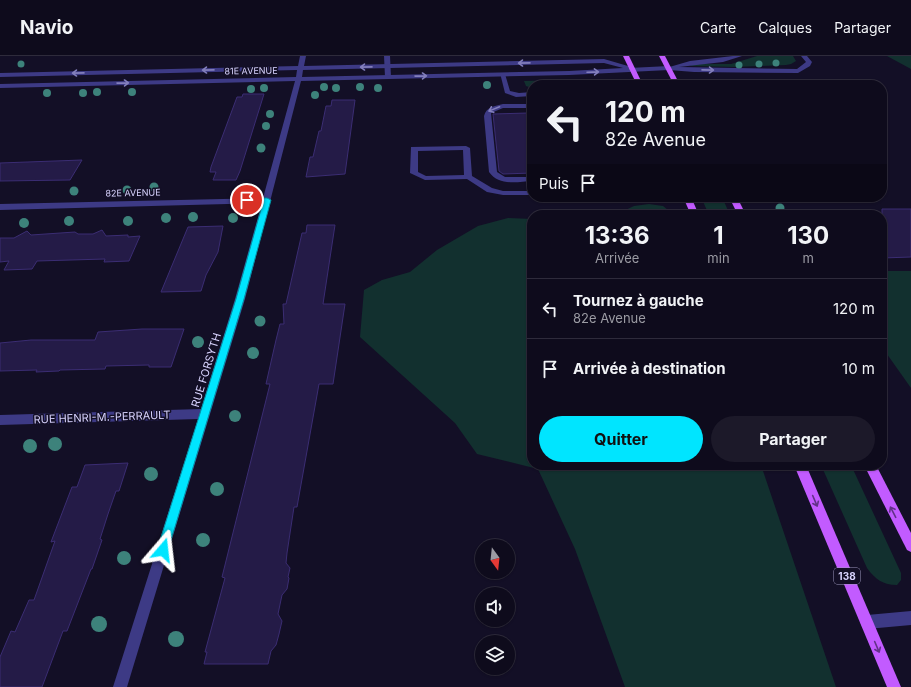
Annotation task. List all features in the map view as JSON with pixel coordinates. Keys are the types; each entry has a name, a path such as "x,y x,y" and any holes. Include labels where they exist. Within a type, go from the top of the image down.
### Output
{"main road":[{"path":"626,56 638,80"},
{"path":"662,56 675,80"},
{"name":"138","path":"802,470 894,687"},
{"path":"873,470 911,546"}],"street":[{"name":"RUE FORSYTH","path":"120,687 240,299 267,200 303,56"},
{"path":"388,56 388,77"},
{"path":"669,68 690,62 722,61 739,56"},
{"path":"669,68 694,70 798,71 808,66 809,62 804,56"},
{"name":"81E AVENUE","path":"0,86 299,73 388,66 604,61 632,68"},
{"path":"566,62 569,73"},
{"path":"500,64 506,92 510,94 527,94"},
{"name":"81E AVENUE","path":"0,75 299,73 388,77 609,72 632,68 669,68"},
{"path":"527,106 498,107 488,112 487,116 493,172 495,176 499,179 505,180 527,179"},
{"path":"468,177 466,148 414,149 414,174 425,178 468,177 490,190 503,193 527,193"},
{"name":"82E AVENUE","path":"0,207 267,200"},
{"name":"RUE HENRI-M.-PERRAULT","path":"0,420 205,414"},
{"path":"866,622 911,618"}],"green space":[{"path":"757,56 793,56 796,61 786,65 735,67 690,66 693,64 731,64"},
{"path":"887,56 911,56 911,69"},
{"path":"616,79 617,80 570,80"},
{"path":"524,81 527,81 527,86 526,86"},
{"path":"703,202 724,202 728,210 707,210"},
{"path":"649,204 663,206 668,210 626,210 634,206"},
{"path":"508,218 527,219 527,466 477,454 455,423 360,337 364,290 382,280 410,272 437,250 478,226"},
{"path":"887,271 911,271 911,388 887,354"},
{"path":"538,470 763,470 836,687 625,687 575,549"},
{"path":"823,470 853,470 901,573 901,580 897,585 883,583 867,568"}],"building":[{"path":"243,94 264,94 240,171 236,180 213,180 216,172 210,172 211,167 237,97 242,97"},
{"path":"332,100 355,100 345,174 306,177 310,157 313,157 319,131 321,131 326,106 331,106"},
{"path":"527,113 527,173 503,174 499,171 493,114"},
{"path":"82,160 70,180 0,181 0,163"},
{"path":"911,209 911,257 887,258 887,210 882,210"},
{"path":"307,225 335,225 323,304 345,304 333,384 319,384 297,507 294,507 286,563 290,568 289,578 287,589 282,595 278,614 282,621 279,634 276,645 271,651 268,664 204,664 207,652 205,652 225,578 222,577 270,384 266,384 276,340 280,324 284,324 283,304 286,304 302,233 306,233"},
{"path":"223,226 218,252 206,275 201,291 161,292 188,227"},
{"path":"102,230 106,236 140,236 129,261 104,262 105,259 37,261 32,269 4,270 9,261 0,262 0,238 14,238 27,231 31,235 75,232 78,234 93,234"},
{"path":"142,329 184,329 171,367 149,367 149,365 106,366 105,369 36,372 37,370 0,371 0,343 31,340 95,340 98,332"},
{"path":"128,463 119,491 116,491 108,514 100,539 102,540 92,569 67,631 63,631 42,687 0,687 0,657 11,631 15,632 29,600 34,600 55,541 51,542 72,487 77,487 85,465"}],"route":[{"path":"163,550 240,299 267,200 247,200"}]}
